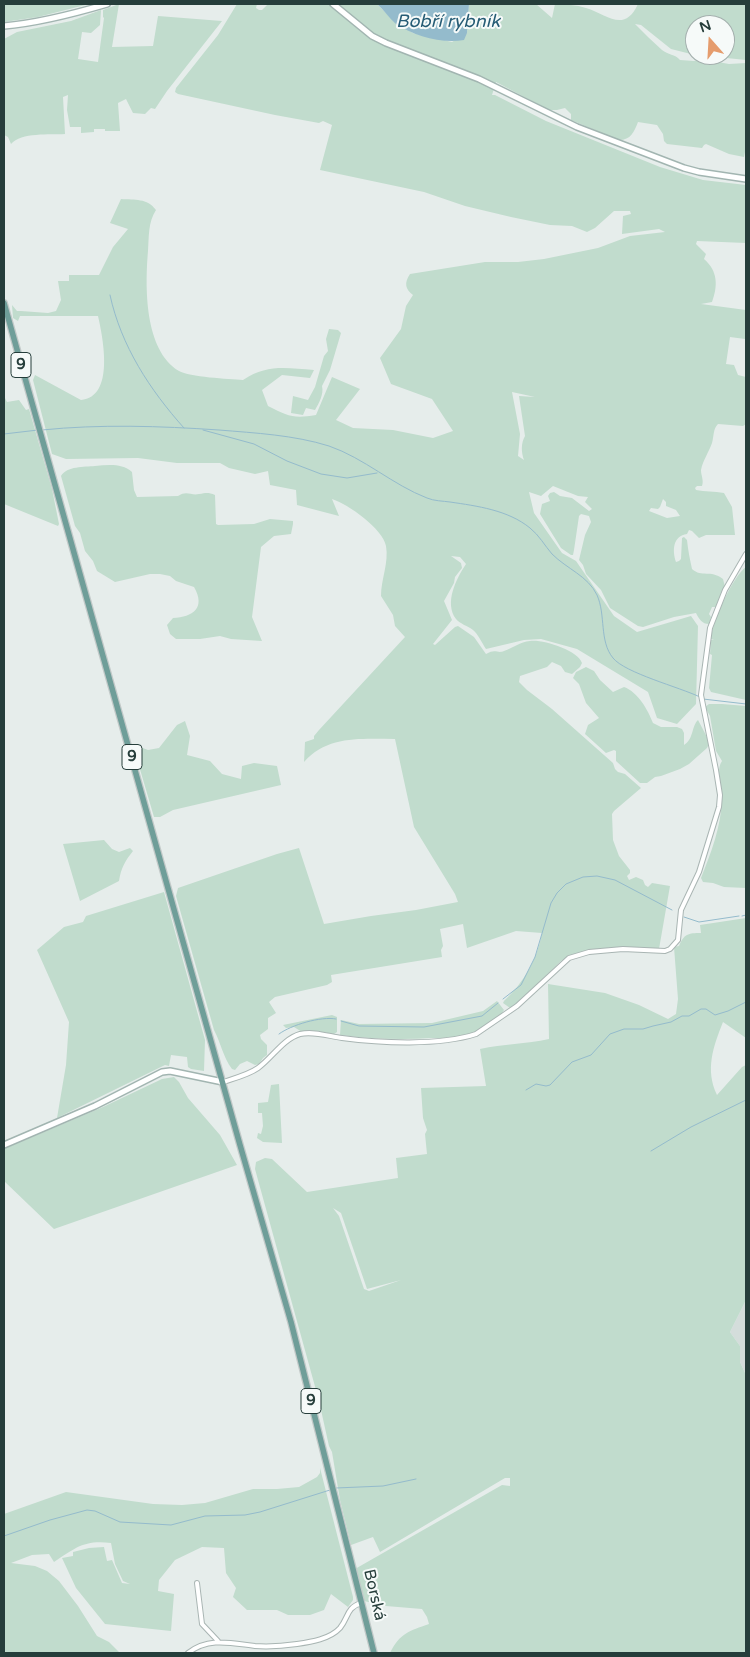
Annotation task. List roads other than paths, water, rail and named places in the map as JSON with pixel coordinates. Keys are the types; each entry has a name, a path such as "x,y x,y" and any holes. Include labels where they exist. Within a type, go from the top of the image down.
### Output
{"main road":[{"name":"9","path":"4,303 223,1082"},
{"name":"Borská","path":"223,1082 291,1322 374,1653"}],"street":[{"path":"4,26 55,18 106,4"},
{"path":"333,4 372,36 479,79 577,127 684,168 746,179"},
{"path":"4,1145 95,1106 162,1072 170,1071 223,1082 244,1076 258,1068 290,1039 300,1034 319,1033 341,1038 392,1041 442,1041 476,1034 517,1006 569,958 589,952 623,949 659,952 670,949 678,940 681,910 699,872 719,806 720,795 716,770 701,695 710,628 725,590 746,554"},
{"path":"196,1583 202,1624 219,1642"},
{"path":"188,1653 202,1645 219,1642 268,1646 317,1640 338,1630 351,1607 361,1602"}],"water":[{"name":"Bobří rybník","path":"377,4 469,4 467,33 464,40 447,41 429,38 411,32 396,24"}],"waterway":[{"path":"110,295 121,332 138,366 184,428"},
{"path":"42,430 108,426 152,427 246,432 302,439 342,451 414,493 427,498 481,507 512,517 533,531 552,554 593,588 600,603 606,644 613,658 619,664 700,697"},
{"path":"4,434 38,430"},
{"path":"203,430 254,444 287,461 321,474 347,478 377,473"},
{"path":"703,699 746,704"},
{"path":"503,999 521,985 535,957 551,903 566,884 583,877 597,876 615,880 672,910"},
{"path":"742,916 746,915"},
{"path":"684,917 699,922 739,916"},
{"path":"526,1090 536,1084 550,1085 572,1062 591,1055 610,1034 624,1029 643,1029 671,1022 682,1016 689,1016 701,1009 706,1009 715,1015 746,1002"},
{"path":"341,1021 359,1026 424,1027 482,1016 498,1003"},
{"path":"279,1034 291,1027 306,1022 330,1018 336,1019"},
{"path":"651,1151 691,1127 746,1100"},
{"path":"336,1488 383,1486 416,1479"},
{"path":"4,1536 50,1520 87,1510 95,1511 120,1522 171,1525 205,1516 245,1515 260,1512 330,1490"}]}
